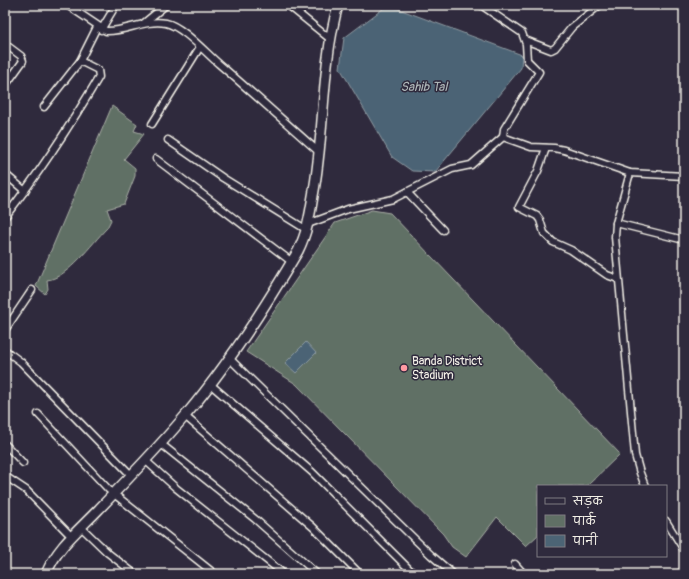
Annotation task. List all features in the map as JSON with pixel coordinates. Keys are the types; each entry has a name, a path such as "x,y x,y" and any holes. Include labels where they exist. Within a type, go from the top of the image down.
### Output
{"main road":[{"path":"46,574 54,556 114,494 185,416 230,359 292,262 307,227 320,153 330,39 338,5"}],"street":[{"path":"67,5 99,28 113,32 144,23 169,24 200,47 320,153"},
{"path":"44,107 80,61 99,28 116,5"},
{"path":"144,23 166,5"},
{"path":"288,5 330,39"},
{"path":"168,140 223,178 307,227 348,209 384,201 407,192 452,169 471,165 503,137 504,129 539,72 527,60 525,40 522,33 517,28 481,5"},
{"path":"525,40 551,50 555,48 577,22 600,5"},
{"path":"5,44 21,56 23,61 5,86"},
{"path":"152,124 200,47"},
{"path":"5,217 72,123 99,77 100,73 98,70 80,61"},
{"path":"503,137 531,147 564,150 630,173 684,176"},
{"path":"546,148 538,171 519,206 537,216 544,232 553,242 571,250 607,275 618,279"},
{"path":"156,159 292,262"},
{"path":"630,173 616,224 615,237 635,455 645,485"},
{"path":"5,174 25,191"},
{"path":"407,192 444,230"},
{"path":"616,224 646,229 684,240"},
{"path":"5,330 32,290"},
{"path":"5,350 21,362 131,475"},
{"path":"230,359 431,555 454,574"},
{"path":"210,384 312,472 414,574"},
{"path":"38,414 114,494 215,574"},
{"path":"185,416 313,527 360,574"},
{"path":"160,443 255,519 317,574"},
{"path":"5,444 22,463"},
{"path":"145,460 182,493 284,574"},
{"path":"5,476 26,490 72,537"},
{"path":"667,523 684,550"},
{"path":"82,528 108,553 135,574"},
{"path":"516,564 524,574"},
{"path":"679,574 684,570"}],"green space":[{"path":"112,106 137,124 134,131 144,134 124,159 135,168 135,176 124,204 107,209 111,220 107,228 71,267 55,278 47,280 48,289 45,294 36,286"},
{"name":"Banda District Stadium","path":"372,210 390,213 620,454 588,485 537,485 537,536 526,546 497,517 466,557 452,547 443,534 296,384 246,352 335,223"}],"water":[{"name":"Sahib Tal","path":"388,5 522,55 521,68 435,172 412,171 392,157 340,68 344,38"},
{"path":"306,342 316,353 296,373 285,363"}],"place":[{"name":"Banda District Stadium","path":"404,368"}]}
